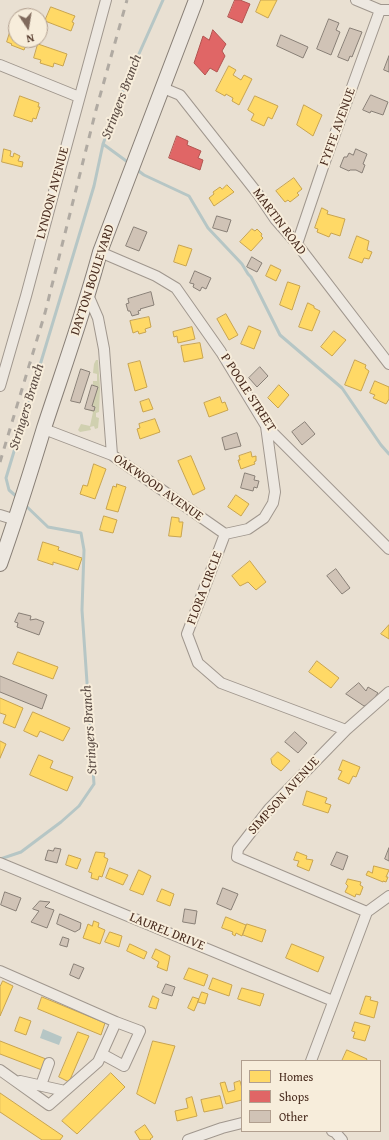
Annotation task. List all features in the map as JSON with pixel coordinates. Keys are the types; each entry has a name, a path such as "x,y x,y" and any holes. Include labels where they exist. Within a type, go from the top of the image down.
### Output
{"main road":[{"name":"DAYTON BOULEVARD","path":"0,564 16,520 88,295 100,252 196,0"}],"street":[{"name":"LYNDON AVENUE","path":"0,383 26,296 106,0"},
{"path":"356,0 384,10"},
{"name":"FYFFE AVENUE","path":"298,244 323,167 384,10"},
{"path":"0,65 79,97"},
{"name":"MARTIN ROAD","path":"163,88 180,95 258,194 275,219 298,244 389,364"},
{"name":"P POOLE STREET","path":"100,252 156,276 176,288 220,352 266,426 389,549"},
{"path":"88,295 98,318 104,349 112,455"},
{"name":"FLORA CIRCLE","path":"266,426 275,492 273,503 264,518 248,529 225,534 187,634 198,663 221,683 346,730"},
{"name":"OAKWOOD AVENUE","path":"44,429 112,455 225,534"},
{"path":"0,515 16,520"},
{"name":"SIMPSON AVENUE","path":"367,912 237,857 238,849 269,809 346,730 389,692"},
{"name":"LAUREL DRIVE","path":"0,863 333,1001"},
{"path":"311,1060 367,912 389,896"},
{"path":"0,971 140,1031 124,1066 102,1054"},
{"path":"0,1070 15,1079 49,1105 98,1062 116,1022"},
{"path":"41,1085 50,1063"},
{"path":"15,1079 65,1091"},
{"path":"188,1140 241,1123"},
{"path":"335,1132 342,1140"}],"green space":[{"path":"96,360 98,360 100,388 99,412 96,413 96,417 99,418 98,428 95,429 94,426 90,427 91,430 80,432 78,430 81,424 90,426 93,412 85,409 94,411 95,408 92,406 93,381 97,381 97,374 93,373"}],"shaded area":[{"path":"43,1029 62,1037 59,1045 40,1038"}],"building: Homes":[{"path":"261,0 277,0 268,18 256,12"},
{"path":"51,7 75,16 72,22 74,23 71,31 48,22 48,14"},
{"path":"48,47 67,54 63,66 54,63 53,67 40,63 41,60 34,58 37,48"},
{"path":"229,66 236,70 233,75 241,80 244,75 252,79 239,105 232,101 233,98 216,91"},
{"path":"20,96 39,103 38,107 40,107 36,119 33,118 32,122 14,116"},
{"path":"255,96 278,106 272,119 268,117 264,126 251,120 254,114 248,110"},
{"path":"304,105 322,115 313,136 297,125"},
{"path":"4,149 11,151 10,156 13,157 14,153 20,156 18,161 23,162 22,167 2,162"},
{"path":"294,178 302,189 297,193 299,195 290,202 288,200 285,202 276,191"},
{"path":"227,185 234,192 214,206 209,198 214,194 213,192 220,187 222,189"},
{"path":"322,208 328,211 327,214 345,219 340,236 331,233 329,237 317,232 318,229 315,228"},
{"path":"252,229 255,231 257,229 262,234 261,236 263,238 251,251 240,242"},
{"path":"357,236 369,241 367,250 372,252 369,259 364,258 362,263 349,258"},
{"path":"179,245 192,249 186,266 174,262"},
{"path":"271,265 281,270 276,281 266,276"},
{"path":"288,282 300,286 292,310 280,305"},
{"path":"308,303 320,311 312,331 299,327"},
{"path":"226,314 238,335 229,340 217,319"},
{"path":"149,317 151,327 145,329 146,332 139,334 138,331 133,333 130,321"},
{"path":"249,326 261,331 254,349 241,344"},
{"path":"192,327 195,339 178,343 177,336 174,337 173,332"},
{"path":"334,331 346,340 332,356 321,347"},
{"path":"200,343 203,358 184,362 181,346"},
{"path":"355,360 366,365 365,368 369,371 361,391 345,385"},
{"path":"140,361 147,387 135,391 128,364"},
{"path":"375,381 389,387 389,399 386,404 373,398 375,395 370,393"},
{"path":"279,385 289,395 278,408 268,398"},
{"path":"220,397 222,403 225,402 228,410 209,417 204,403"},
{"path":"149,399 153,409 143,412 140,402"},
{"path":"155,419 160,432 140,439 137,429 140,428 139,424"},
{"path":"251,452 252,457 256,456 256,461 254,462 255,464 241,469 238,460 240,460 239,456"},
{"path":"191,456 205,489 193,495 178,461"},
{"path":"94,464 106,469 95,499 80,494 83,485 87,486"},
{"path":"117,484 126,487 118,512 106,509 113,486 116,487"},
{"path":"236,495 249,504 241,516 228,507"},
{"path":"104,516 117,520 113,533 100,530"},
{"path":"172,517 179,518 179,522 183,522 181,537 169,536"},
{"path":"43,542 59,547 58,550 82,558 78,570 53,562 53,565 38,560"},
{"path":"250,561 266,582 256,590 248,582 240,586 232,576"},
{"path":"389,625 389,639 381,634"},
{"path":"18,652 58,667 53,679 13,664"},
{"path":"317,661 339,678 331,688 309,672"},
{"path":"0,698 23,708 15,728 3,723 6,715 0,713"},
{"path":"33,712 70,728 63,741 40,731 37,737 24,731"},
{"path":"0,741 6,744 0,758"},
{"path":"278,752 290,761 281,771 272,764 271,759"},
{"path":"39,755 53,761 50,768 73,777 67,791 30,775"},
{"path":"343,760 360,767 356,777 353,776 349,784 338,779 342,771 339,770"},
{"path":"307,791 327,798 325,803 331,805 328,813 303,805"},
{"path":"96,852 105,853 104,857 108,859 102,877 99,876 98,880 91,878 92,873 89,872"},
{"path":"297,852 307,856 306,859 313,860 309,871 297,866 299,861 294,860"},
{"path":"69,855 81,859 77,869 66,865"},
{"path":"374,866 389,870 386,877 388,877 386,882 366,875 368,871 372,873"},
{"path":"110,868 128,875 123,885 106,878"},
{"path":"139,870 151,876 143,895 130,890"},
{"path":"348,879 361,882 360,885 363,887 360,895 356,894 355,897 345,892 348,886 346,884"},
{"path":"162,889 174,894 170,906 157,901"},
{"path":"226,917 246,925 242,936 236,933 235,936 232,934 233,932 222,928"},
{"path":"94,921 99,923 98,927 105,930 100,944 83,938 88,924 92,926"},
{"path":"247,924 266,930 262,942 243,935"},
{"path":"110,932 122,936 119,947 105,942"},
{"path":"130,944 147,952 144,959 127,951"},
{"path":"292,944 324,957 318,972 286,958"},
{"path":"156,949 170,956 167,971 157,967 159,962 152,958"},
{"path":"189,968 208,975 204,986 184,979"},
{"path":"213,978 232,985 229,996 209,989"},
{"path":"3,981 13,986 0,1016 0,987"},
{"path":"242,988 264,994 260,1006 238,999"},
{"path":"202,992 208,994 205,1004 198,1002"},
{"path":"153,996 159,999 156,1009 149,1007"},
{"path":"366,996 371,997 370,1000 378,1002 374,1018 360,1014"},
{"path":"42,997 105,1023 101,1035 38,1009"},
{"path":"193,997 199,999 194,1011 188,1008"},
{"path":"20,1017 31,1021 26,1035 15,1031"},
{"path":"355,1022 370,1026 365,1041 353,1038 355,1032 352,1031"},
{"path":"78,1032 89,1036 69,1082 59,1077"},
{"path":"0,1041 46,1059 42,1070 0,1054"},
{"path":"153,1041 175,1046 155,1104 137,1094"},
{"path":"347,1050 367,1059 366,1060 342,1060"},
{"path":"111,1073 125,1087 77,1134 62,1121"},
{"path":"240,1081 241,1100 226,1104 220,1083 225,1082 228,1092 235,1090 234,1083"},
{"path":"0,1093 63,1136 60,1140 42,1140 0,1112"},
{"path":"220,1096 223,1108 204,1112 201,1100"},
{"path":"192,1097 197,1116 177,1121 175,1111 188,1108 186,1099"},
{"path":"145,1125 153,1137 150,1139 151,1140 140,1140 135,1132"}],"building: Shops":[{"path":"235,0 240,0 250,4 242,23 228,17"},
{"path":"213,30 226,44 222,51 225,56 217,72 210,68 205,75 194,63 203,36 209,40"},
{"path":"177,136 188,141 187,145 201,151 198,158 203,160 200,170 169,158"}],"building: Other":[{"path":"329,19 339,23 336,30 340,32 331,55 317,49"},
{"path":"350,28 362,32 352,57 350,56 348,61 338,57"},
{"path":"281,35 308,47 303,58 277,46"},
{"path":"389,56 389,72 384,70"},
{"path":"371,95 388,102 383,115 371,111 370,113 363,110"},
{"path":"356,149 367,154 363,164 365,165 362,173 356,170 349,171 340,167 344,157 347,157 349,153 353,155"},
{"path":"217,216 231,220 227,232 213,228"},
{"path":"134,227 147,232 139,251 126,246"},
{"path":"252,257 262,263 257,272 247,267"},
{"path":"195,271 211,278 206,289 202,287 200,291 193,287 194,284 190,283"},
{"path":"151,292 154,305 140,309 141,310 138,311 139,314 132,316 130,311 128,311 126,304 129,303 128,299"},
{"path":"260,367 268,376 257,387 249,378"},
{"path":"81,369 90,372 80,403 71,401"},
{"path":"92,385 98,387 92,406 95,407 94,411 85,409"},
{"path":"305,422 315,434 302,445 292,432"},
{"path":"237,433 241,446 225,450 222,438"},
{"path":"245,473 255,476 254,480 259,481 257,488 254,487 253,491 241,488"},
{"path":"336,569 350,588 342,594 327,576"},
{"path":"19,613 31,616 30,620 36,619 44,622 39,635 17,627 18,623 15,622"},
{"path":"0,676 47,695 42,709 0,692"},
{"path":"359,683 366,691 368,687 378,693 371,703 364,706 346,694"},
{"path":"295,732 307,743 298,753 285,742"},
{"path":"55,848 61,849 57,863 45,860 48,850 53,851"},
{"path":"389,848 389,861 385,859"},
{"path":"337,852 348,856 343,870 331,865"},
{"path":"223,888 238,894 231,910 217,904"},
{"path":"5,892 21,898 16,911 1,905"},
{"path":"40,901 50,902 45,907 54,910 47,928 31,922 39,911 33,909"},
{"path":"185,909 197,911 195,924 183,922"},
{"path":"60,914 81,923 80,929 75,932 57,924"},
{"path":"63,937 69,939 67,947 60,945"},
{"path":"74,964 84,968 79,979 70,975"},
{"path":"166,984 175,987 172,996 162,993"}],"waterway":[{"name":"Stringers Branch","path":"17,497 9,490 6,478 94,186 103,144 126,83 163,0"},
{"path":"103,144 129,163"},
{"path":"136,169 144,175 189,196 208,228 242,264 251,277 280,335 342,388 381,445 389,454"},
{"name":"Stringers Branch","path":"0,859 21,852 61,822 79,806 94,784 82,610 84,550 81,533 48,527 24,504"}],"railway":[{"path":"0,462 45,313 96,110 127,0"}]}
